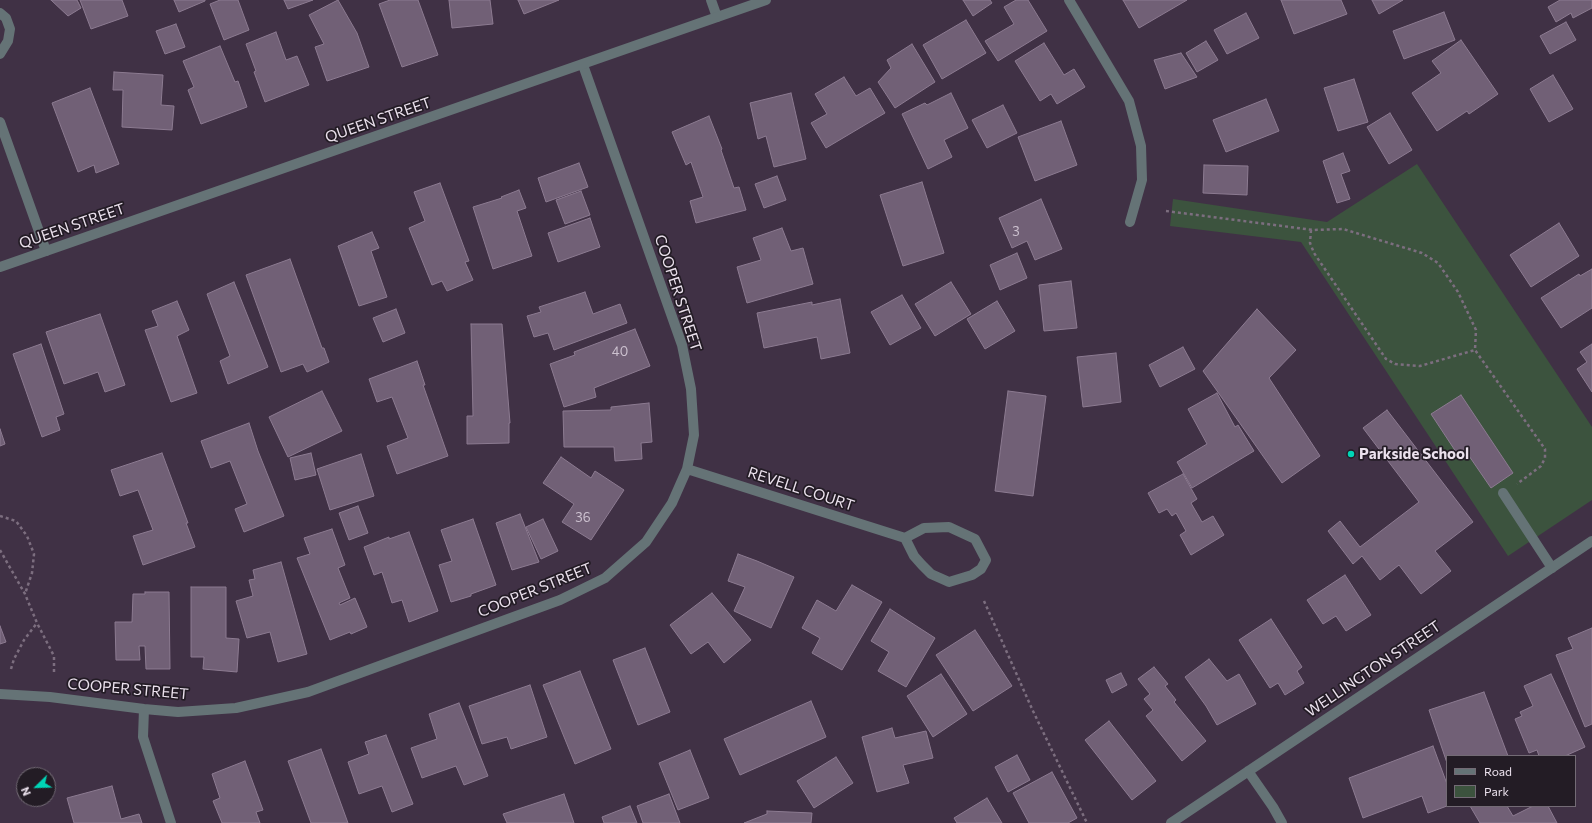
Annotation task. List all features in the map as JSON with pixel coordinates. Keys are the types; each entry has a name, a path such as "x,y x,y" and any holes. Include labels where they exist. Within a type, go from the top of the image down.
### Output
{"street":[{"path":"711,0 717,17"},
{"name":"QUEEN STREET","path":"0,267 766,0"},
{"path":"1069,0 1129,101 1142,146 1142,180 1130,222"},
{"path":"0,13 6,18 10,29 8,41 0,54"},
{"name":"COOPER STREET","path":"0,694 50,696 144,709 178,712 236,708 308,692 560,600 605,578 646,542 672,503 687,469 694,435 691,389 682,345 583,65"},
{"path":"0,122 46,251"},
{"name":"REVELL COURT","path":"687,469 905,538"},
{"path":"1503,493 1552,568"},
{"path":"949,527 975,538 986,560 981,569 972,575 949,582 931,574 922,565 914,556 905,538 924,528 949,527"},
{"name":"WELLINGTON STREET","path":"1171,823 1592,541"},
{"path":"144,709 143,737 171,823"},
{"path":"1248,770 1282,823"}],"path":[{"path":"1166,210 1311,230 1343,229 1422,253 1438,263 1458,292 1476,330 1475,350 1545,449 1545,458 1541,466 1503,493"},
{"path":"1311,230 1310,243 1314,253 1375,345 1386,359 1395,364 1420,366 1475,350"},
{"path":"0,516 16,521 28,536 34,554 32,573 25,594"},
{"path":"0,550 25,594 36,623 54,656 54,672"},
{"path":"984,601 1033,711 1087,823"},
{"path":"11,669 14,659 24,640 36,623"}],"green space":[{"path":"1417,164 1592,427 1592,500 1508,556 1301,242 1170,226 1173,199 1327,222"}],"building":[{"path":"51,0 77,0 81,8 68,16"},
{"path":"80,0 122,0 128,16 91,29"},
{"path":"174,0 205,0 205,1 179,12"},
{"path":"220,0 238,0 249,30 224,40 210,4"},
{"path":"284,0 313,0 288,9"},
{"path":"338,0 357,33 369,67 327,81 315,47 324,44 309,15"},
{"path":"390,0 418,0 438,55 402,67 379,4"},
{"path":"449,0 490,0 493,24 452,28"},
{"path":"518,0 559,0 524,14"},
{"path":"963,0 990,0 992,3 973,16"},
{"path":"1016,0 1028,0 1047,31 998,61 985,41 1014,24 1004,7"},
{"path":"1123,0 1187,0 1139,28"},
{"path":"1281,0 1341,0 1347,14 1294,34"},
{"path":"1372,0 1403,0 1379,14"},
{"path":"1560,0 1592,0 1592,8 1573,18 1571,13 1556,22 1548,7"},
{"path":"1444,12 1455,40 1404,59 1393,31"},
{"path":"1246,13 1259,38 1227,54 1214,30"},
{"path":"966,20 986,53 942,79 923,45"},
{"path":"1566,22 1576,40 1550,54 1540,36"},
{"path":"176,24 185,47 165,54 156,31"},
{"path":"276,32 286,60 297,56 309,85 265,102 246,44"},
{"path":"1461,40 1498,94 1469,114 1467,111 1437,131 1412,93 1441,73 1432,61"},
{"path":"1206,41 1218,60 1197,72 1186,53"},
{"path":"1044,43 1064,75 1074,69 1085,87 1057,104 1051,94 1040,101 1015,61"},
{"path":"912,44 935,82 895,108 878,82 891,68 887,60"},
{"path":"220,46 235,82 238,81 247,107 201,124 188,90 194,87 183,61"},
{"path":"1181,53 1197,77 1165,89 1154,60"},
{"path":"114,72 163,75 161,105 174,106 172,130 122,127 123,90 113,90"},
{"path":"1553,75 1573,109 1549,122 1530,89"},
{"path":"844,77 856,96 870,88 885,113 826,148 811,123 827,114 815,94"},
{"path":"1354,79 1368,122 1338,131 1324,88"},
{"path":"90,88 119,164 96,173 94,165 78,172 52,103"},
{"path":"791,93 806,159 774,167 766,136 758,139 750,103"},
{"path":"951,93 968,128 944,140 952,157 928,169 902,114 925,103 927,105"},
{"path":"1266,99 1279,131 1226,152 1213,120"},
{"path":"1003,105 1017,133 987,148 972,120"},
{"path":"1390,113 1412,150 1389,164 1367,127"},
{"path":"709,116 722,149 721,150 734,188 739,187 746,210 696,223 690,201 703,197 691,162 686,165 672,132"},
{"path":"1061,121 1077,165 1035,181 1018,137"},
{"path":"1343,153 1350,171 1341,174 1350,199 1337,203 1323,161"},
{"path":"579,163 588,187 546,202 538,178"},
{"path":"1204,165 1248,166 1247,195 1203,193"},
{"path":"777,176 786,200 764,208 755,184"},
{"path":"922,182 944,253 903,266 880,195"},
{"path":"440,183 469,261 465,262 473,280 447,291 442,281 432,285 409,228 425,221 414,192"},
{"path":"519,190 526,208 517,211 532,256 493,269 473,207 502,198 501,197"},
{"path":"581,191 590,215 565,224 556,200"},
{"path":"1041,199 1062,249 1035,260 1027,241 1012,248 999,218"},
{"path":"590,218 600,247 558,262 548,233"},
{"path":"1559,223 1579,256 1531,287 1510,255"},
{"path":"782,228 791,251 803,248 813,284 747,303 737,267 761,260 753,238"},
{"path":"372,232 379,248 371,251 387,297 359,306 338,246"},
{"path":"1017,253 1027,278 1000,290 990,265"},
{"path":"290,259 322,348 324,348 329,362 307,372 303,364 281,372 246,275"},
{"path":"1592,269 1592,308 1561,328 1541,298 1579,274 1580,276"},
{"path":"1071,281 1077,328 1044,331 1039,285"},
{"path":"234,282 268,367 228,384 220,361 230,356 207,294"},
{"path":"951,282 971,314 935,336 915,304"},
{"path":"585,292 593,314 620,304 627,323 554,350 548,333 534,337 527,316 541,312 539,307"},
{"path":"902,295 921,328 890,345 871,312"},
{"path":"840,299 850,353 821,359 817,337 764,348 757,313 812,302 812,305"},
{"path":"177,301 189,330 177,336 197,393 171,402 145,330 158,326 152,311"},
{"path":"997,301 1015,331 985,349 967,319"},
{"path":"396,309 405,333 383,342 373,318"},
{"path":"1257,309 1296,350 1269,378 1320,456 1282,483 1203,371"},
{"path":"100,314 125,385 105,392 98,372 64,384 46,332"},
{"path":"471,324 502,324 510,423 509,443 467,444 467,416 473,416"},
{"path":"635,329 650,366 594,388 596,397 564,407 550,364 575,355 574,352"},
{"path":"41,344 64,414 56,417 60,430 42,437 13,354"},
{"path":"1592,344 1592,392 1577,369 1587,362 1580,352"},
{"path":"1183,347 1195,369 1160,387 1149,365"},
{"path":"1116,353 1121,402 1083,407 1077,357"},
{"path":"417,361 425,385 423,385 448,456 397,474 387,446 408,438 392,397 377,402 369,379"},
{"path":"322,391 342,431 288,457 269,417"},
{"path":"1008,391 1046,396 1033,496 995,491"},
{"path":"1217,393 1235,427 1238,425 1254,451 1192,488 1177,462 1207,444 1188,409"},
{"path":"1461,395 1513,473 1491,488 1467,453 1460,458 1431,414"},
{"path":"649,403 652,442 641,443 642,459 615,461 614,447 564,447 563,411 611,410 611,407"},
{"path":"1387,410 1473,522 1435,551 1451,571 1421,594 1399,565 1380,580 1362,556 1353,564 1328,531 1340,521 1360,547 1419,502 1363,428"},
{"path":"249,423 258,451 284,516 244,532 235,509 247,504 230,461 211,468 201,441"},
{"path":"0,429 5,444 0,446"},
{"path":"162,453 188,523 186,523 195,547 143,565 133,536 153,530 138,490 120,496 111,470"},
{"path":"311,453 316,475 295,480 290,458"},
{"path":"361,454 374,496 330,510 317,469"},
{"path":"561,457 591,478 595,471 624,490 591,540 562,522 574,504 543,483"},
{"path":"1183,474 1197,499 1191,503 1202,522 1213,516 1224,535 1191,555 1180,535 1186,531 1176,513 1172,516 1167,509 1159,513 1148,493"},
{"path":"358,506 368,533 349,540 339,513"},
{"path":"520,514 539,562 512,570 496,523"},
{"path":"473,519 496,585 471,594 471,596 451,602 439,565 452,561 441,530"},
{"path":"543,519 558,551 541,559 526,527"},
{"path":"332,529 345,565 338,568 350,598 339,603 340,605 355,598 367,627 351,634 350,632 330,640 297,558 310,554 304,538"},
{"path":"409,532 438,611 409,622 402,600 392,603 382,572 374,575 364,547 389,537 389,539"},
{"path":"738,554 794,577 771,628 734,611 745,587 728,581"},
{"path":"281,562 307,654 278,662 270,632 247,638 236,601 253,596 249,580 255,579 253,570"},
{"path":"1345,575 1371,615 1346,631 1336,616 1323,624 1307,600"},
{"path":"852,585 882,602 842,670 812,653 820,638 802,628 817,600 836,611"},
{"path":"191,587 226,587 226,638 239,639 237,672 203,669 204,657 191,657"},
{"path":"145,592 169,592 170,669 146,669 145,646 139,646 140,660 116,660 115,622 132,622 133,594 145,594"},
{"path":"712,593 751,640 724,663 708,642 691,654 670,625"},
{"path":"890,609 935,638 906,687 878,671 889,652 871,641"},
{"path":"1271,619 1302,667 1297,671 1304,683 1285,695 1278,683 1270,688 1239,640"},
{"path":"0,626 6,642 0,644"},
{"path":"1592,628 1592,724 1585,727 1556,655 1573,649 1568,638"},
{"path":"975,630 1012,686 973,711 936,655"},
{"path":"645,648 670,712 638,725 613,660"},
{"path":"1209,659 1227,681 1239,674 1256,704 1217,725 1206,706 1185,677"},
{"path":"1154,667 1168,684 1165,686 1176,700 1174,702 1206,741 1182,761 1146,716 1153,710 1144,699 1150,694 1138,679"},
{"path":"580,671 611,749 575,764 543,685"},
{"path":"1121,673 1127,685 1112,693 1106,680"},
{"path":"941,674 967,714 933,737 907,696"},
{"path":"1551,674 1585,747 1567,755 1539,755 1537,750 1529,753 1515,719 1522,716 1520,712 1533,706 1524,686"},
{"path":"530,685 547,737 511,749 507,737 482,744 469,706"},
{"path":"1484,692 1508,755 1446,755 1446,760 1429,710"},
{"path":"811,701 826,737 740,775 724,739"},
{"path":"459,703 488,776 464,785 456,766 422,778 411,748 437,739 429,714"},
{"path":"1109,721 1156,781 1132,800 1085,740"},
{"path":"892,728 895,738 926,731 933,758 903,765 909,783 877,792 862,737"},
{"path":"386,735 413,804 392,812 382,786 359,794 348,762 369,754 365,742"},
{"path":"1433,746 1446,781 1446,806 1428,813 1422,796 1363,818 1349,778"},
{"path":"321,749 348,823 311,823 288,761"},
{"path":"690,750 709,798 678,810 659,763"},
{"path":"1017,755 1030,780 1008,792 995,767"},
{"path":"836,757 853,783 814,808 797,781"},
{"path":"245,761 263,810 256,812 260,823 222,823 213,801 220,798 212,774"},
{"path":"1052,772 1077,818 1068,823 1029,823 1013,793"},
{"path":"112,786 121,819 139,814 142,823 74,823 67,798"},
{"path":"564,794 574,823 507,823 503,814"},
{"path":"669,794 680,823 643,823 637,806"},
{"path":"987,798 1002,823 957,823 954,818"},
{"path":"630,806 637,823 604,823 602,817"},
{"path":"1471,807 1508,807 1513,816 1531,807 1549,807 1557,823 1480,823"},
{"path":"767,811 812,813 811,823 744,823 767,814"}],"place":[{"name":"Parkside School","path":"1351,454"}]}
